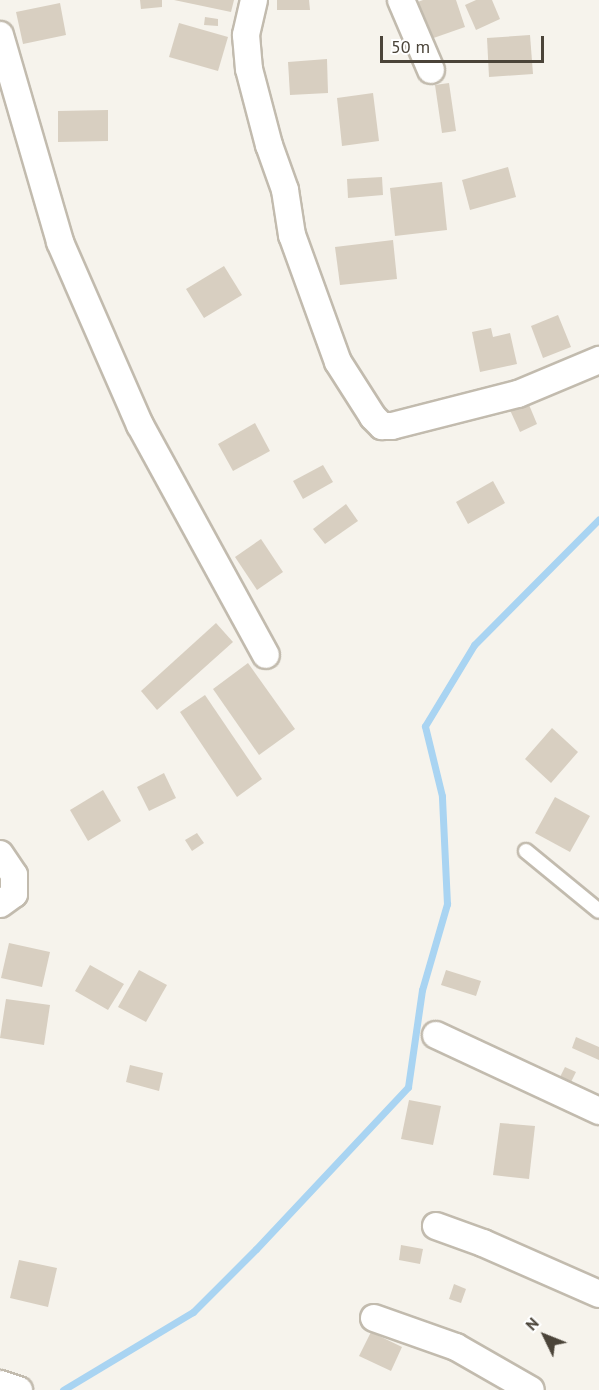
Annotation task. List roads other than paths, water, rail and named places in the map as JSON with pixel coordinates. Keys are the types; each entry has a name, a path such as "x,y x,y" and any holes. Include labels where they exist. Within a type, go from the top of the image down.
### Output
{"street":[{"path":"254,0 246,35 249,69 269,145 285,190 292,235 338,363 373,417 382,426 392,426 518,394 599,360"},
{"path":"401,0 431,70"},
{"path":"0,35 60,242 140,425 266,655"},
{"path":"0,854 14,875 14,894 0,904"},
{"path":"436,1035 599,1111"},
{"path":"436,1226 483,1243 599,1294"},
{"path":"374,1318 456,1347 531,1390"},
{"path":"0,1384 19,1390"}],"lane":[{"path":"526,851 599,910"}],"waterway":[{"path":"63,1390 193,1312 256,1249 408,1087 422,990 447,904 442,796 425,726 474,645 599,519"}]}
